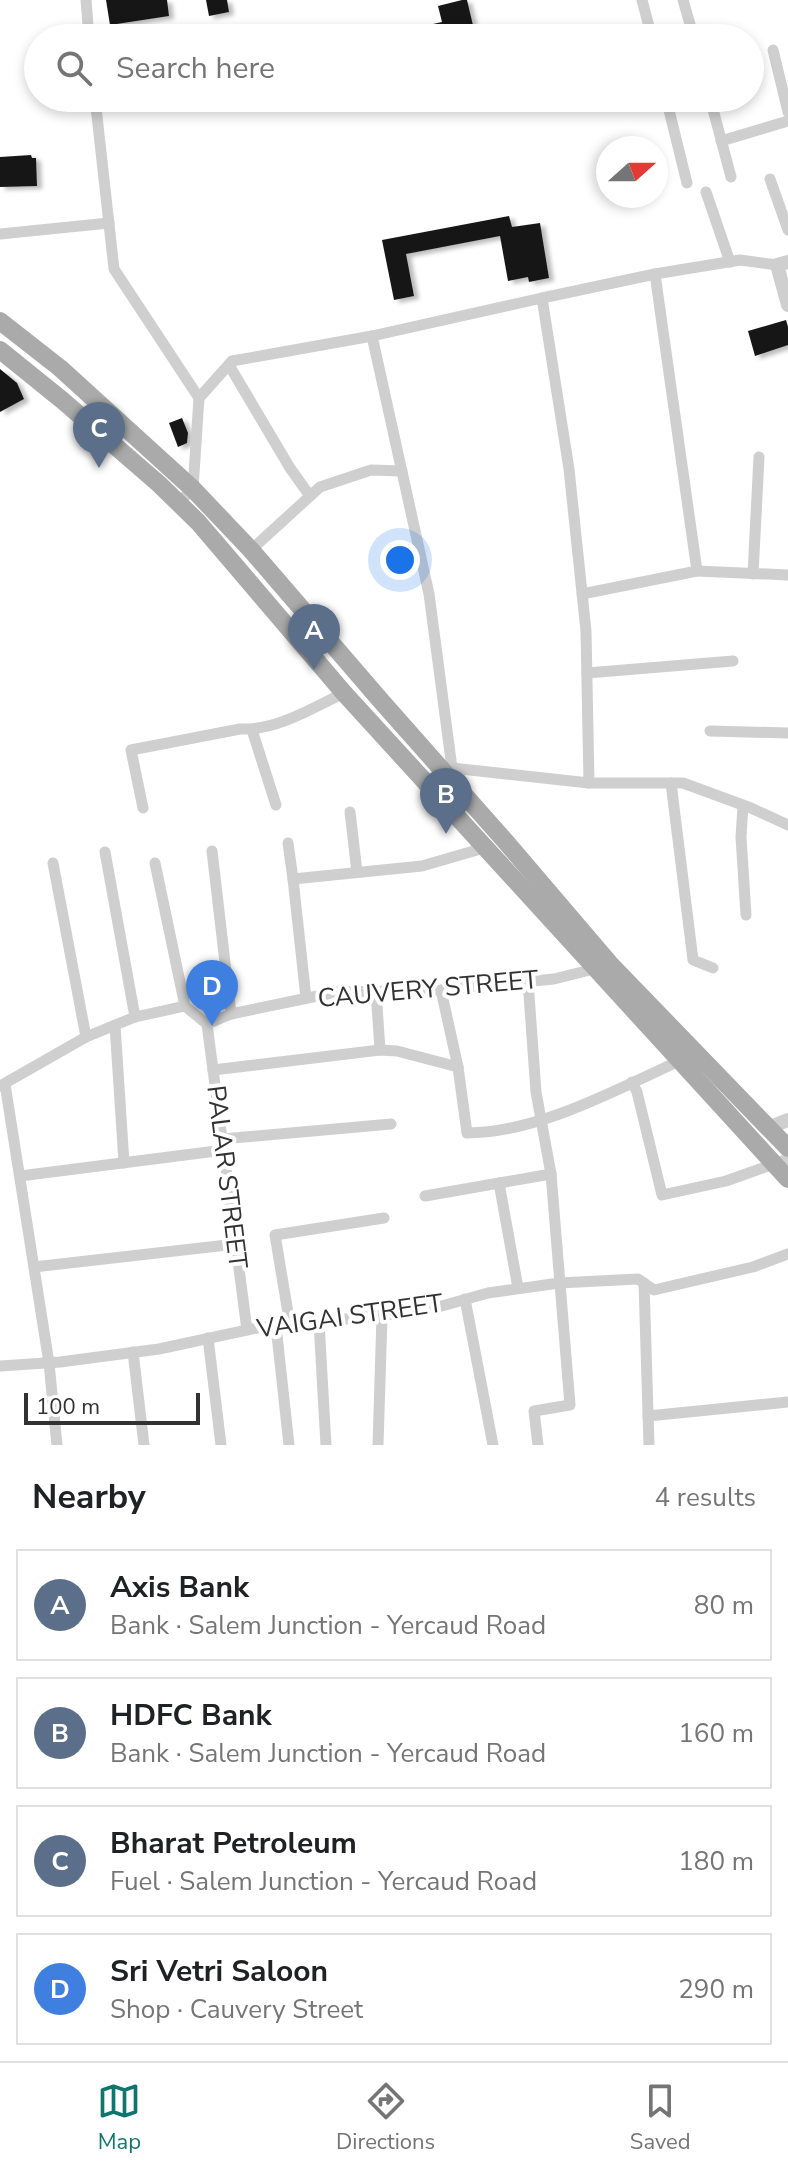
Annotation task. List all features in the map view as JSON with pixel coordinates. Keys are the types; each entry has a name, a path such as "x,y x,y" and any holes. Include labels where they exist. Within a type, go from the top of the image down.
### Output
{"main road":[{"path":"0,321 60,368 193,489 251,550 611,965 788,1148"},
{"path":"0,350 72,409 198,522 344,693 594,969 679,1061 782,1162 788,1179"},
{"path":"441,801 459,790"}],"street":[{"path":"86,0 88,24"},
{"path":"642,0 648,24"},
{"path":"683,0 690,24"},
{"path":"773,50 788,112"},
{"path":"97,112 114,269 199,398 193,489 178,503"},
{"path":"669,112 687,183"},
{"path":"714,112 731,177"},
{"path":"721,141 788,121"},
{"path":"770,179 788,230"},
{"path":"706,192 730,262"},
{"path":"0,234 109,223"},
{"path":"199,398 232,361 372,336 655,274 740,260 782,264 788,305"},
{"path":"655,274 697,571"},
{"path":"542,298 569,469 582,594 589,783"},
{"path":"372,336 429,594 452,768 459,790"},
{"path":"229,365 310,496"},
{"path":"753,574 759,457"},
{"path":"251,550 320,487 371,470 402,471"},
{"path":"582,594 697,571 788,575"},
{"path":"587,673 733,661"},
{"path":"143,808 131,750 240,729 252,730 284,721 344,693"},
{"path":"252,730 276,805"},
{"path":"710,731 788,733"},
{"path":"452,768 589,783 683,783 788,825"},
{"path":"671,783 693,960 713,968"},
{"path":"743,806 741,837 746,915"},
{"path":"350,812 357,872"},
{"path":"288,843 306,998"},
{"path":"293,879 422,866 484,848"},
{"path":"212,851 231,1014"},
{"path":"105,852 135,1017"},
{"path":"53,863 86,1037"},
{"path":"155,863 185,1006 207,1024"},
{"name":"CAUVERY STREET","path":"207,1024 231,1014 337,992 441,990 554,979 594,969"},
{"path":"528,981 536,1092 551,1174 570,1405 534,1411 538,1445"},
{"path":"441,990 458,1067 467,1133 542,1121 679,1061"},
{"path":"376,991 380,1050"},
{"path":"57,1445 49,1363 3,1085 86,1037 135,1017 185,1006"},
{"name":"PALAR STREET","path":"207,1024 247,1330"},
{"path":"115,1025 124,1163"},
{"path":"213,1070 380,1050 397,1051 458,1067"},
{"path":"632,1082 662,1195 726,1181 782,1162"},
{"path":"768,1128 788,1120"},
{"path":"20,1176 124,1163 223,1145 391,1124"},
{"path":"425,1196 551,1174"},
{"path":"499,1183 518,1288"},
{"path":"290,1325 275,1235 384,1218"},
{"path":"34,1267 236,1244"},
{"name":"VAIGAI STREET","path":"0,1366 133,1352 276,1326 424,1311 488,1293 559,1283 638,1279 654,1290 753,1267 788,1254"},
{"path":"644,1283 649,1445"},
{"path":"465,1299 493,1445"},
{"path":"378,1445 382,1316"},
{"path":"319,1322 326,1445"},
{"path":"276,1326 289,1445"},
{"path":"208,1338 221,1445"},
{"path":"133,1352 144,1445"},
{"path":"648,1416 788,1402"}],"building":[{"path":"106,0 167,0 169,16 110,24"},
{"path":"206,0 227,0 229,12 209,16"},
{"path":"467,0 473,24 433,24 442,22 438,6"},
{"path":"31,155 36,158 37,186 0,187 0,157"},
{"path":"509,216 512,227 540,223 549,278 529,282 528,277 508,281 500,236 406,254 414,296 394,300 382,240"},
{"path":"786,320 788,345 755,356 748,331"},
{"path":"0,369 17,383 24,399 0,412"},
{"path":"182,418 188,433 187,443 178,447 169,423"}],"place":[{"name":"Bharat Petroleum","path":"99,468"},
{"name":"Axis Bank","path":"314,670"},
{"name":"HDFC Bank","path":"446,834"},
{"name":"Sri Vetri Saloon","path":"212,1026"}]}
